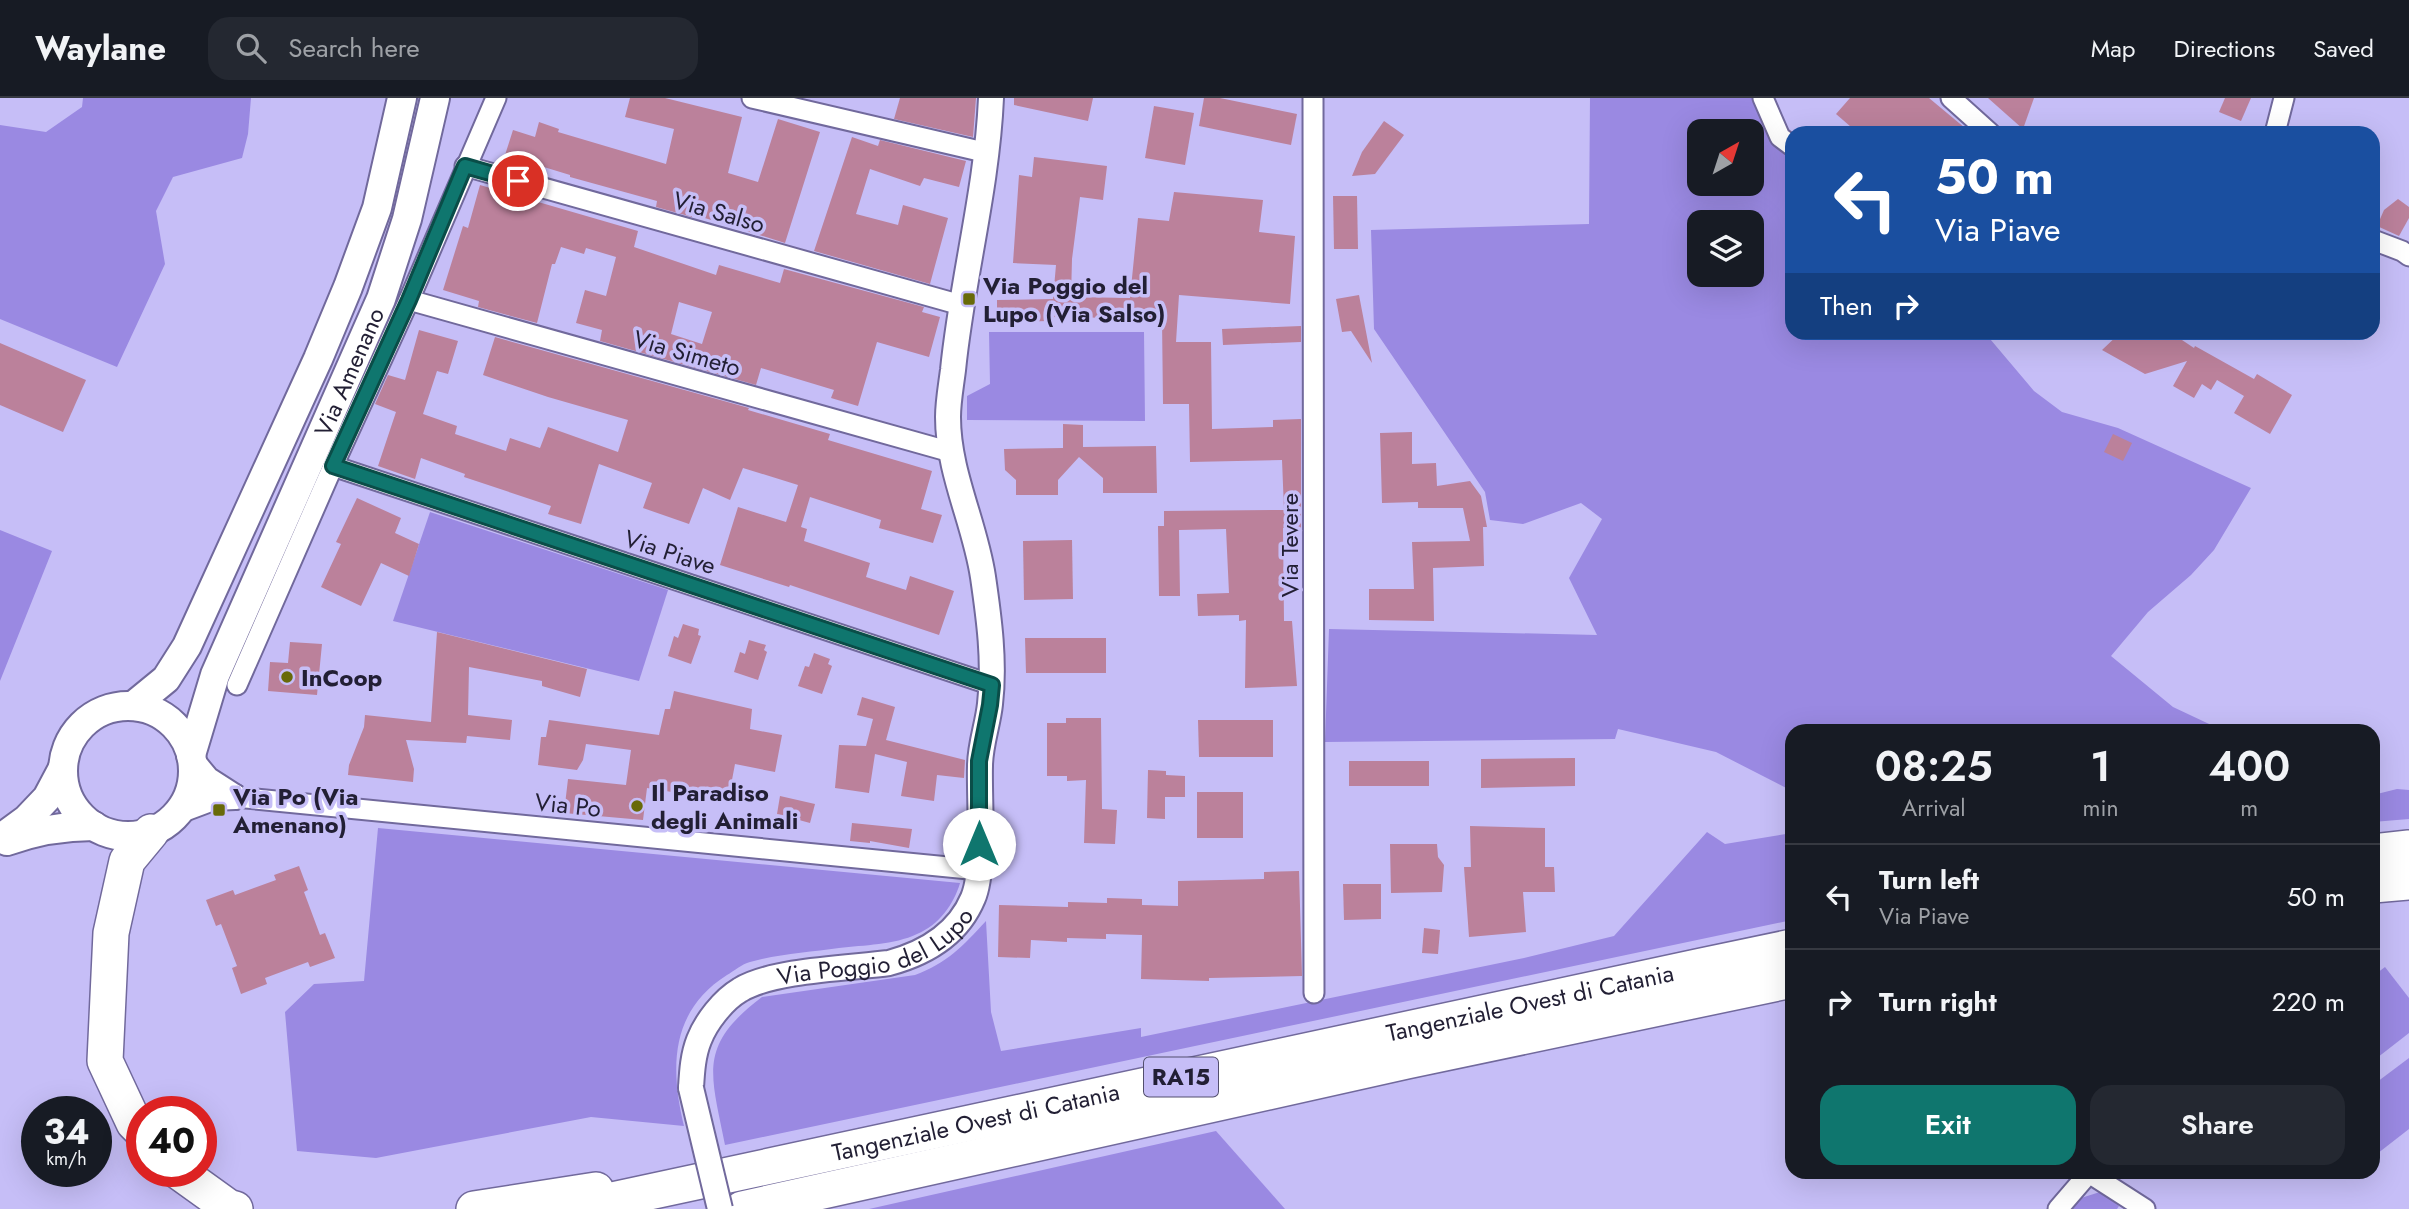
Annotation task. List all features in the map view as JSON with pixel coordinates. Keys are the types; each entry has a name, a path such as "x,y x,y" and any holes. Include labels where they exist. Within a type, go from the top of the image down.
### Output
{"highway":[{"path":"126,1106 105,1061 111,933 127,861 151,832"},
{"path":"2380,851 2409,848"},
{"path":"2380,884 2409,882"},
{"name":"Tangenziale Ovest di Catania","path":"570,1209 1396,1029 1785,948"},
{"name":"Tangenziale Ovest di Catania","path":"742,1209 1339,1076 1785,981"},
{"path":"474,1209 818,1156"},
{"path":"200,1187 235,1209"}],"main road":[{"name":"Via Amenano","path":"133,706 166,679 187,646 318,359 377,208 402,98"},
{"name":"Via Amenano","path":"192,758 215,675 381,299 407,219 435,98"},
{"path":"0,841 47,798 63,768 73,735 99,712 133,706 149,709 170,722 185,740 192,758 193,775 190,793 181,810 167,823 151,832 132,836 112,835 93,826 78,813 67,796 63,768"},
{"path":"0,841 59,828 93,826"}],"street":[{"path":"237,685 496,98"},
{"path":"752,98 988,153"},
{"name":"Via Poggio del Lupo","path":"720,1209 691,1088 693,1061 699,1038 710,1019 739,990 759,981 785,975 889,963 928,949 947,936 964,916 975,895 979,870 979,761 990,705 991,646 983,574 954,472 948,418 961,305 988,153 991,98"},
{"name":"Via Tevere","path":"1313,98 1314,993"},
{"path":"1763,98 1780,137 1785,141"},
{"path":"1951,98 1982,126"},
{"path":"2277,126 2284,98"},
{"name":"Via Salso","path":"465,166 961,305"},
{"path":"2380,243 2409,256"},
{"name":"Via Simeto","path":"409,300 951,452"},
{"name":"Via Piave","path":"333,466 992,685"},
{"path":"192,758 207,779 235,797"},
{"path":"181,810 213,798 235,797"},
{"name":"Via Po","path":"235,797 979,870"},
{"path":"2058,1209 2084,1179"},
{"path":"2098,1179 2145,1209"}],"shaded area":[{"path":"83,98 251,98 248,134 242,158 173,177 156,211 165,264 117,367 0,319 0,125 46,132 82,107"},
{"path":"1590,98 1754,98 1762,119 1687,119 1687,196 1764,196 1764,125 1772,138 1785,151 1785,340 1991,340 2034,391 2062,412 2118,428 2251,488 2214,550 2191,575 2148,612 2111,656 2173,707 2209,724 1785,724 1785,787 1716,752 1618,729 1615,739 1325,742 1329,629 1597,635 1569,578 1602,519 1581,503 1523,524 1490,520 1485,492 1374,329 1371,230 1589,224"},
{"path":"989,332 1144,332 1145,421 967,420 967,396 990,384"},
{"path":"430,512 668,590 639,681 393,621"},
{"path":"0,530 52,551 0,681"},
{"path":"2397,789 2409,790 2409,819 2380,821 2380,793"},
{"path":"378,828 960,883 945,913 925,930 908,938 750,962 708,989 694,1006 679,1042 677,1083 684,1126 591,1117 376,1158 297,1151 285,1012 314,984 364,981"},
{"path":"1707,832 1725,844 1785,834 1785,921 725,1145 713,1079 714,1062 718,1046 741,1014 762,997 915,975 954,953 986,921 991,1012 1001,1051 1141,1028 1141,1037 1524,958 1614,936"},
{"path":"2385,967 2409,998 2409,1033 2380,1056 2380,971"},
{"path":"2409,1058 2409,1129 2380,1152 2380,1080"},
{"path":"1216,1131 1285,1209 869,1209"},
{"path":"2100,1192 2119,1206 2117,1209 2071,1209 2081,1198"}],"building":[{"path":"630,98 665,98 742,117 728,173 758,182 778,119 820,132 785,243 692,214 692,217 656,207 657,201 570,177 505,155 513,130 535,137 539,122 559,129 558,132 666,164 674,129 625,117"},
{"path":"900,98 976,98 973,137 894,119"},
{"path":"1014,98 1093,98 1088,121 1014,105"},
{"path":"1204,98 1220,98 1297,114 1291,145 1199,126"},
{"path":"1850,98 1929,98 1963,126 1850,126 1836,114"},
{"path":"1988,98 2034,98 2024,126 2020,126"},
{"path":"2225,98 2251,98 2241,121 2219,112"},
{"path":"1154,106 1194,113 1185,165 1145,158"},
{"path":"1384,121 1404,135 1375,174 1352,176 1362,152"},
{"path":"852,137 878,146 880,140 966,161 959,187 924,178 920,186 870,169 856,214 898,225 903,205 948,218 930,284 814,251"},
{"path":"1034,157 1107,166 1103,200 1080,197 1072,259 1071,297 1130,298 1138,218 1169,221 1174,192 1263,200 1259,232 1295,236 1290,304 1179,295 1176,342 1211,342 1212,429 1273,427 1273,420 1301,419 1301,528 1283,528 1284,621 1292,621 1297,686 1245,688 1246,620 1239,621 1239,615 1198,616 1197,594 1229,593 1226,529 1179,530 1180,596 1159,596 1158,526 1164,526 1164,511 1284,510 1282,460 1190,462 1189,404 1163,404 1162,319 1121,316 1050,317 1050,321 997,322 997,300 1053,299 1056,265 1013,263 1019,175 1032,177"},
{"path":"480,185 638,231 634,247 716,275 719,265 780,283 784,269 924,307 922,312 940,317 929,357 877,342 858,406 831,398 834,390 761,368 756,385 600,341 602,330 576,323 585,290 606,296 616,257 586,248 584,254 561,247 555,264 552,264 537,323 478,307 479,301 443,290 463,226 468,228","holes":["679,302 712,312 702,344 671,334"]},
{"path":"1333,196 1357,196 1358,249 1334,249"},
{"path":"2398,199 2409,207 2409,218 2399,236 2380,227 2384,210"},
{"path":"1359,295 1372,363 1351,331 1342,332 1336,299"},
{"path":"1301,326 1301,342 1223,345 1222,329"},
{"path":"419,330 458,341 448,374 437,371 423,414 457,426 455,434 506,451 510,438 540,448 548,427 618,452 628,420 483,375 495,337 749,408 748,410 830,434 828,440 932,471 921,509 942,515 933,543 879,528 881,520 810,497 801,527 807,529 804,541 870,563 866,577 906,590 910,576 954,591 939,635 790,585 789,587 720,565 738,507 786,522 798,485 743,468 730,500 703,488 689,524 643,508 652,483 599,464 581,524 548,514 551,506 464,477 465,474 421,458 415,479 378,466 396,412 375,404 388,375 405,380"},
{"path":"2113,340 2182,340 2254,379 2257,374 2292,395 2270,434 2234,413 2244,396 2217,380 2211,390 2202,384 2194,398 2173,386 2187,361 2145,374 2102,350"},
{"path":"0,343 86,380 63,432 0,405"},
{"path":"1063,424 1083,425 1083,447 1156,446 1157,493 1103,493 1103,478 1079,457 1058,480 1058,495 1016,495 1016,480 1005,470 1004,449 1063,448"},
{"path":"1412,432 1412,464 1436,463 1437,486 1470,481 1481,496 1487,527 1483,527 1484,566 1433,568 1434,621 1369,620 1369,589 1414,589 1412,542 1470,541 1463,508 1418,508 1418,502 1382,503 1380,433"},
{"path":"2113,434 2132,443 2123,461 2104,452"},
{"path":"357,498 401,518 395,533 419,544 409,576 381,563 361,606 321,587 341,544 336,542"},
{"path":"1072,540 1073,599 1024,600 1023,541"},
{"path":"683,624 699,629 698,635 701,636 691,664 668,656 674,636 678,638"},
{"path":"437,632 587,669 580,697 542,686 542,681 469,667 468,715 512,720 510,740 467,736 466,743 406,740 414,769 413,782 348,775 349,765 364,727 365,715 431,722"},
{"path":"1025,638 1106,638 1106,673 1026,673"},
{"path":"749,640 766,645 764,650 767,652 758,680 734,672 740,652 745,654"},
{"path":"290,642 322,644 317,695 268,691 270,662 288,663"},
{"path":"814,653 830,659 828,664 832,666 822,694 798,686 805,666 809,667"},
{"path":"674,691 752,709 750,729 782,735 775,772 735,764 728,801 647,788 643,820 564,813 568,779 626,785 631,750 586,744 583,760 577,770 538,765 541,737 546,737 549,720 659,735 665,709 670,709"},
{"path":"862,697 895,707 886,740 965,760 964,778 937,775 934,801 901,796 907,762 875,754 869,793 835,788 839,745 866,746 873,719 857,715"},
{"path":"1066,718 1101,718 1102,809 1117,810 1115,844 1084,843 1086,780 1067,781 1067,776 1047,776 1047,723 1066,723"},
{"path":"1198,720 1273,720 1273,757 1199,757"},
{"path":"1575,758 1575,786 1481,788 1481,759"},
{"path":"1349,761 1429,761 1429,786 1349,786"},
{"path":"1148,770 1185,776 1185,797 1165,797 1165,819 1147,818"},
{"path":"1197,792 1243,792 1243,838 1197,838"},
{"path":"780,796 815,804 810,823 777,814"},
{"path":"852,823 912,829 909,848 870,841 850,841"},
{"path":"1470,826 1545,828 1545,867 1554,867 1555,892 1523,892 1526,932 1469,937 1464,867 1471,867"},
{"path":"1390,844 1437,844 1438,857 1444,865 1442,892 1391,893"},
{"path":"299,866 308,890 304,892 320,935 325,933 335,958 310,967 308,962 265,978 267,984 241,994 232,968 237,966 221,924 216,926 206,900 233,890 235,895 276,880 274,875"},
{"path":"1299,871 1302,976 1209,978 1209,981 1141,979 1142,935 1106,934 1106,939 1067,938 1067,942 1031,940 1030,958 998,957 999,905 1068,907 1068,902 1107,903 1107,898 1142,899 1142,905 1178,906 1178,881 1264,879 1264,872"},
{"path":"1343,884 1381,884 1381,919 1344,920"},
{"path":"1424,928 1440,930 1438,954 1422,953"}],"place":[{"name":"Via Poggio del Lupo (Via Salso)","path":"969,299"},
{"name":"InCoop","path":"287,677"},
{"name":"Il Paradiso degli Animali","path":"637,806"},
{"name":"Via Po (Via Amenano)","path":"219,810"}],"route":[{"path":"518,181 465,166 409,300 333,466 992,685 979,761 979,844"}]}
